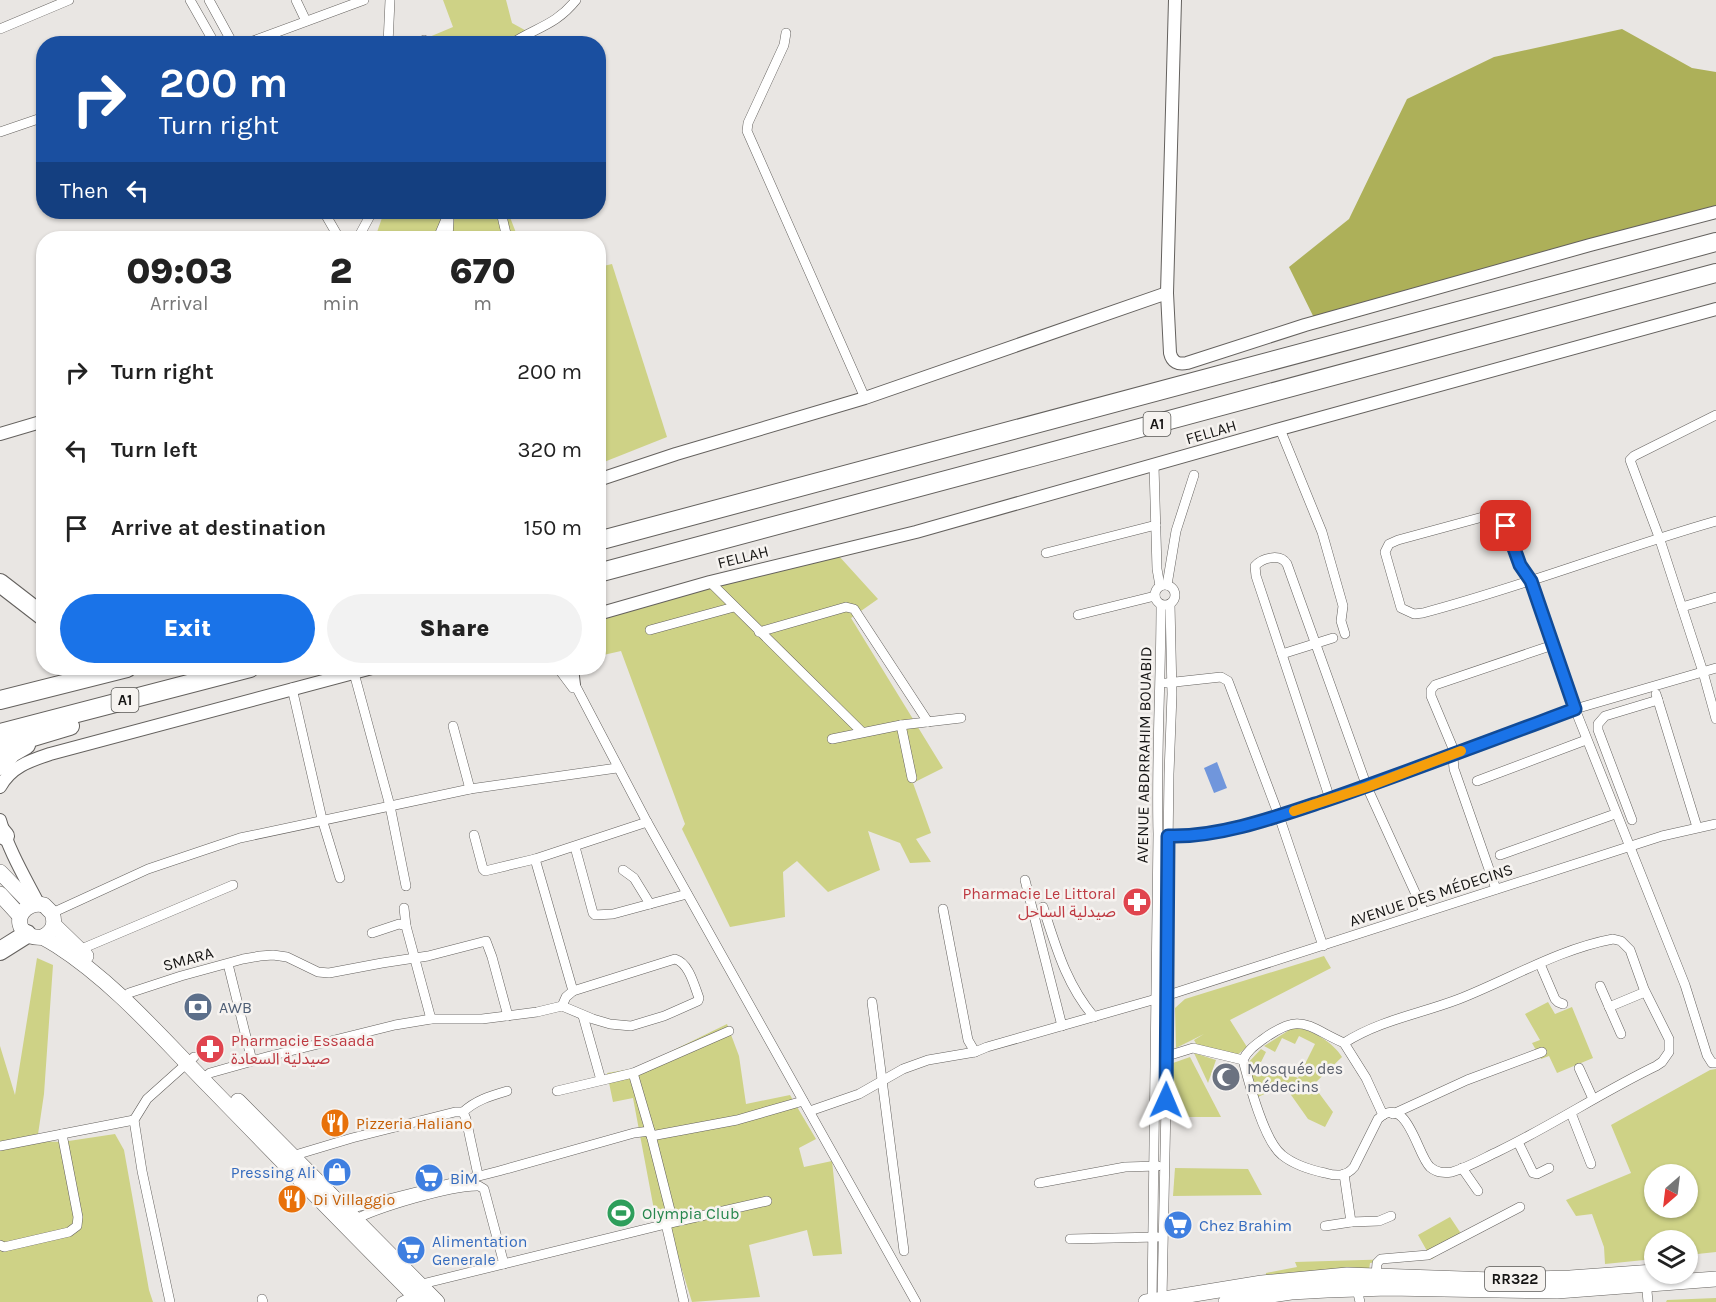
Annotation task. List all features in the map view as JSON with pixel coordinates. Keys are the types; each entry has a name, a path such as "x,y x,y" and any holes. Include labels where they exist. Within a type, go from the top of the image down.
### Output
{"highway":[{"name":"A1","path":"606,539 1716,242"},
{"name":"A1","path":"606,571 1716,273"},
{"path":"0,583 36,611"},
{"name":"A1","path":"0,700 99,675"},
{"name":"A1","path":"0,733 223,675"},
{"path":"0,747 132,709 169,689"},
{"path":"0,766 12,753 50,732"},
{"path":"0,939 30,920"},
{"path":"0,951 30,920"}],"main road":[{"path":"0,872 30,920 51,930 53,919"},
{"path":"0,894 190,1060"},
{"path":"30,920 44,905 79,950 129,993 190,1060 345,1217"},
{"path":"206,1076 292,1156 413,1295 437,1302"},
{"path":"1698,1269 1716,1268"},
{"name":"RR322","path":"1154,1301 1285,1280 1339,1276 1376,1275 1492,1280 1644,1276"},
{"name":"RR322","path":"1226,1302 1292,1297 1557,1291 1644,1277"},
{"name":"RR322","path":"1698,1278 1716,1279"}],"street":[{"path":"0,28 69,0"},
{"path":"190,0 210,36"},
{"path":"209,0 228,36"},
{"path":"296,0 306,21"},
{"path":"266,36 364,0"},
{"path":"388,36 390,0"},
{"path":"526,36 561,17 576,0"},
{"path":"1175,0 1167,293 1170,353 1173,361 1184,364 1305,324 1716,212"},
{"path":"786,33 784,45 748,123 747,131 865,398"},
{"path":"0,132 36,120"},
{"path":"606,477 676,454 865,398 1167,293"},
{"name":"FELLAH","path":"606,613 710,582 916,532 1716,309"},
{"path":"1716,415 1630,459 1659,537 1716,719"},
{"path":"0,434 36,423"},
{"path":"1280,429 1322,532 1342,604 1341,621 1344,634"},
{"path":"1154,466 1157,569 1164,586"},
{"path":"1164,586 1176,531 1194,475"},
{"path":"1716,521 1659,537 1531,581 1432,611 1414,614 1401,608 1397,601 1385,552 1389,544 1398,540 1490,514 1501,517 1520,565 1531,581 1586,740 1685,985 1707,1055 1712,1062 1716,1063"},
{"path":"1046,552 1156,525"},
{"path":"1330,799 1255,572 1256,564 1264,560 1279,557 1285,561 1367,787 1424,912"},
{"path":"710,582 862,732"},
{"path":"1078,615 1173,602 1176,594 1172,587 1164,586 1157,589 1162,602"},
{"path":"1682,607 1716,597"},
{"name":"AVENUE ABDRRAHIM BOUABID","path":"1154,1301 1163,1236 1156,1061 1156,999 1172,682 1162,602"},
{"name":"AVENUE ABDRRAHIM BOUABID","path":"1154,1301 1153,1237 1167,1056 1163,835 1157,774 1162,602"},
{"path":"650,630 734,607"},
{"path":"759,632 846,607 854,609 928,722"},
{"path":"1282,654 1334,638"},
{"path":"1496,890 1454,769 1452,746 1431,696 1432,687 1553,645"},
{"path":"1163,835 1196,835 1278,816 1367,787 1575,709 1716,668"},
{"path":"0,787 11,772 27,762 346,675"},
{"path":"355,675 390,806 406,886"},
{"path":"564,675 576,690"},
{"path":"570,675 646,822 916,1302"},
{"path":"573,675 576,690"},
{"path":"1161,683 1221,677 1228,681 1323,946"},
{"path":"1654,686 1697,827"},
{"path":"292,688 322,819 340,878"},
{"path":"1632,820 1598,730 1598,724 1605,716 1658,700"},
{"path":"832,739 901,725 961,718"},
{"path":"901,725 912,778"},
{"path":"453,726 470,789"},
{"path":"1478,780 1586,740"},
{"path":"53,919 148,869 240,838 470,789 617,768"},
{"path":"1157,774 1169,774"},
{"path":"1500,855 1615,814"},
{"path":"474,836 485,871 575,847 646,822"},
{"name":"AVENUE DES MÉDECINS","path":"810,1111 846,1100 903,1069 928,1060 975,1052 1156,999 1628,847 1697,827 1716,826"},
{"path":"2,829 30,920"},
{"path":"575,847 593,913 596,915 613,914 687,894"},
{"path":"535,859 573,991"},
{"path":"623,870 638,883 650,904"},
{"path":"1025,880 1062,1026"},
{"path":"79,950 233,885"},
{"path":"1043,907 1065,974 1078,997 1094,1017"},
{"path":"404,908 406,926 431,1019"},
{"path":"943,909 968,1040 975,1052"},
{"path":"372,933 399,924 406,926"},
{"path":"1344,1043 1372,1027 1450,1002 1582,947 1617,939 1629,950 1645,992 1669,1039 1669,1052 1656,1066 1518,1142 1447,1173 1431,1168 1408,1123 1399,1115 1393,1114 1383,1115 1378,1119 1350,1172 1335,1175 1311,1170 1286,1158 1278,1151 1261,1118 1243,1060 1247,1052 1270,1034 1295,1022 1308,1025 1344,1043 1383,1115"},
{"path":"228,964 243,959 273,955 299,961 324,974 428,956 486,941 508,1016"},
{"path":"206,1076 252,1061 395,1025 431,1019 508,1016 562,1006 593,1020 623,1026 636,1025 693,1004 699,998 685,965 675,959 573,991 566,997 562,1006"},
{"name":"SMARA","path":"129,993 228,964 252,1061"},
{"path":"1540,964 1555,999 1563,1004"},
{"path":"1600,986 1621,1034"},
{"path":"1609,1007 1645,992"},
{"path":"872,1002 904,1251"},
{"path":"583,1016 601,1080"},
{"path":"557,1090 633,1073 729,1031"},
{"path":"1156,1061 1193,1048 1243,1060"},
{"path":"1393,1114 1467,1080 1542,1052"},
{"path":"170,1302 142,1171 134,1120 147,1099 190,1060"},
{"path":"1579,1068 1593,1099"},
{"path":"633,1073 650,1134 684,1302"},
{"path":"292,1156 352,1138 455,1112 463,1112 473,1102 507,1091"},
{"path":"345,1217 478,1175 541,1160 634,1133 650,1134 737,1120 803,1101"},
{"path":"463,1112 478,1175"},
{"path":"1571,1113 1592,1164"},
{"path":"0,1146 134,1120"},
{"path":"0,1245 69,1232 77,1226 78,1217 62,1134"},
{"path":"1518,1142 1533,1173 1537,1174 1550,1168"},
{"path":"1039,1183 1125,1167 1160,1166"},
{"path":"1462,1168 1478,1191"},
{"path":"1344,1174 1351,1222"},
{"path":"345,1217 464,1186 479,1186 484,1189 504,1264"},
{"path":"413,1295 504,1264 767,1201"},
{"path":"1376,1275 1377,1263 1381,1259 1428,1255 1520,1208"},
{"path":"1325,1226 1379,1221 1391,1216"},
{"path":"1070,1239 1163,1236"},
{"path":"1648,1302 1649,1284"}],"green space":[{"path":"443,0 506,0 512,23 536,36 432,36 453,27"},
{"path":"1622,29 1692,68 1716,72 1716,215 1319,328 1289,267 1349,219 1407,99 1494,57"},
{"path":"382,219 511,219 515,231 377,231"},
{"path":"612,264 667,437 606,461 606,265"},
{"path":"838,555 878,599 851,618 943,768 913,783 931,833 916,839 931,862 910,863 900,843 868,831 880,870 828,892 797,861 783,872 785,917 730,927 682,829 685,824 621,651 606,654 606,612"},
{"path":"1324,956 1331,968 1230,1020 1247,1047 1236,1056 1198,1047 1194,1040 1204,1034 1176,1048 1175,1008 1185,999"},
{"path":"37,958 53,965 44,1094 37,1141 62,1142 115,1134 124,1150 153,1302 0,1302 0,1046 15,1095"},
{"path":"1548,1002 1555,1014 1572,1007 1593,1058 1557,1073 1549,1056 1541,1059 1532,1043 1540,1040 1525,1014"},
{"path":"727,1024 739,1056 746,1104 790,1095 816,1139 799,1148 804,1167 832,1161 842,1254 813,1256 807,1230 749,1245 760,1297 692,1302 665,1215 655,1215 633,1098 613,1102 607,1073 637,1068"},
{"path":"1294,1027 1321,1038 1333,1046 1342,1057 1313,1085 1333,1112 1325,1127 1308,1119 1284,1085 1258,1097 1247,1064 1261,1049 1266,1052 1259,1066 1279,1076 1282,1071 1298,1078 1315,1044 1299,1036 1295,1044 1282,1038 1275,1052 1264,1046"},
{"path":"1194,1053 1216,1060 1208,1083"},
{"path":"1190,1057 1221,1117 1173,1117 1173,1063"},
{"path":"1716,1069 1716,1252 1698,1254 1698,1230 1644,1230 1644,1260 1605,1264 1604,1247 1592,1214 1576,1216 1566,1200 1631,1173 1611,1125 1710,1070"},
{"path":"1175,1168 1248,1169 1262,1195 1173,1196"},
{"path":"1450,1217 1462,1235 1432,1259 1370,1263 1369,1270 1266,1277 1266,1273 1297,1267 1295,1262 1431,1258 1418,1235"},
{"path":"1716,1298 1716,1302 1666,1302 1667,1300"}],"water":[{"path":"1217,762 1227,788 1214,793 1204,768"}],"slow traffic":[{"path":"1294,811 1367,787 1461,751"}],"place":[{"name":"Pharmacie Le Littoral صيدلية الساحل","path":"1137,902"},
{"name":"AWB","path":"198,1007"},
{"name":"Pharmacie Essaada صيدلية السعادة","path":"210,1049"},
{"name":"Mosquée des médecins","path":"1226,1077"},
{"name":"Pizzeria Haliano","path":"335,1123"},
{"name":"Pressing Ali","path":"337,1172"},
{"name":"BİM","path":"429,1178"},
{"name":"Di Villaggio","path":"292,1199"},
{"name":"Olympia Club","path":"621,1213"},
{"name":"Chez Brahim","path":"1178,1225"},
{"name":"Alimentation Generale","path":"411,1250"}],"route":[{"path":"1166,1100 1168,836 1196,835 1278,816 1367,787 1575,709 1531,581 1520,565 1506,526"}]}
